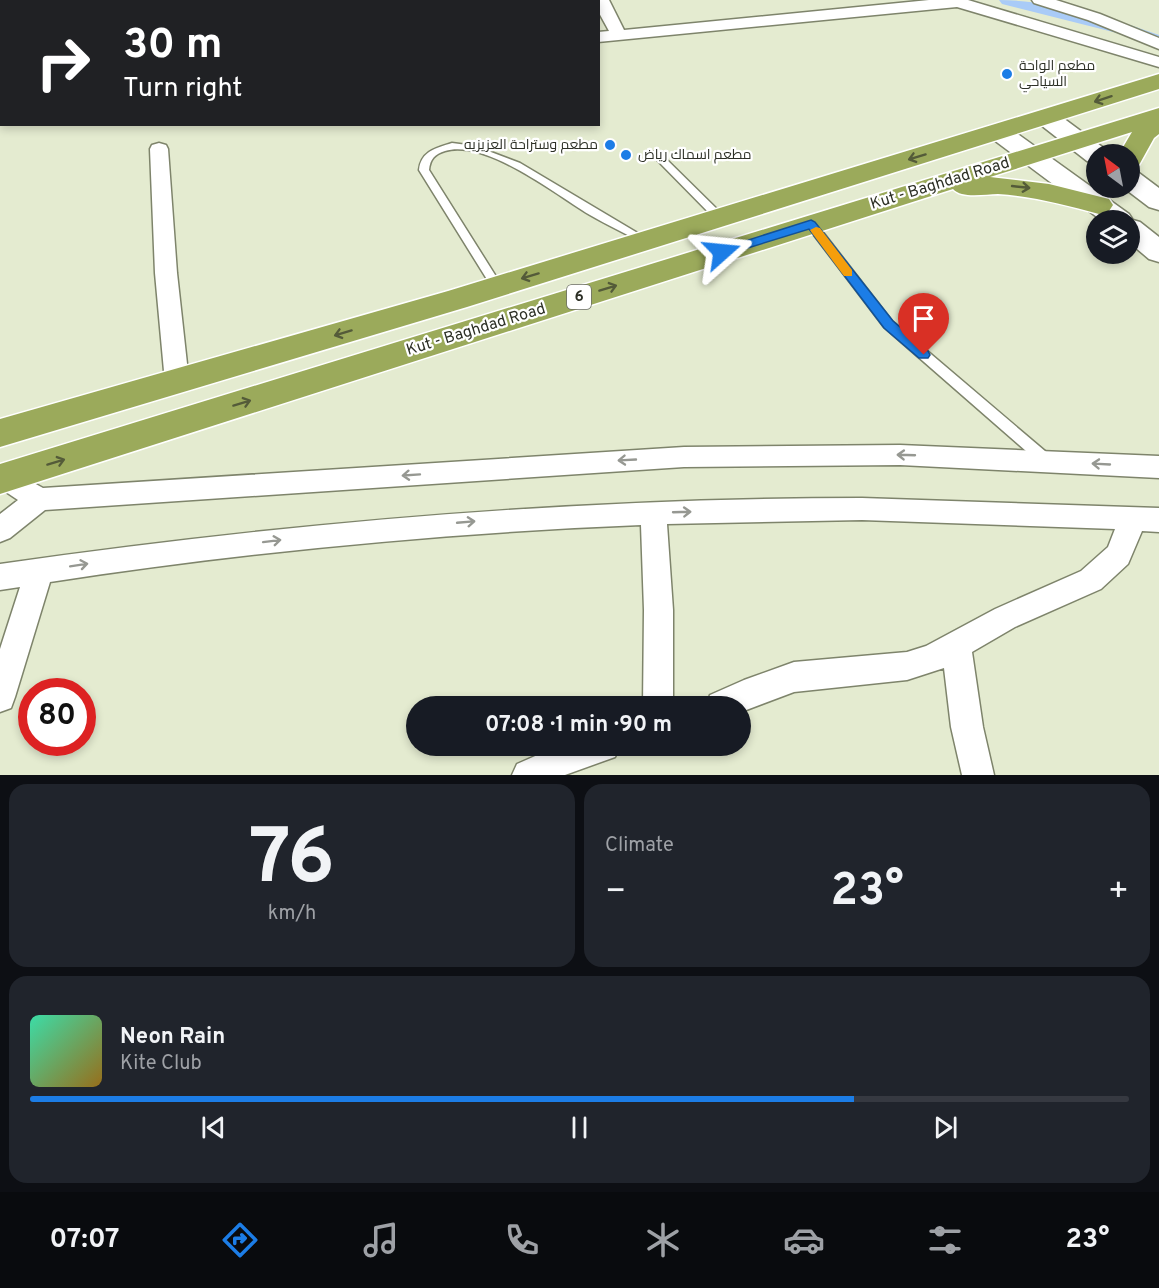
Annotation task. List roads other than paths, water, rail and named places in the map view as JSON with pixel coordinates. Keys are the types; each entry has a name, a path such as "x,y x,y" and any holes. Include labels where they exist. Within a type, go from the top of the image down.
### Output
{"highway":[{"name":"Kut - Baghdad Road","path":"0,434 646,241 1159,81"},
{"name":"Kut - Baghdad Road","path":"1096,144 1159,115"},
{"path":"1140,144 1143,134 1159,122"},
{"name":"Kut - Baghdad Road","path":"3,479 1029,156 1086,148"},
{"path":"921,190 981,186 1021,187 1046,190 1101,210"}],"main road":[{"path":"1047,117 1086,147"},
{"path":"999,132 1105,210"},
{"path":"1140,183 1159,201"},
{"path":"1140,237 1159,252"}],"street":[{"path":"601,0 619,35"},
{"path":"1040,0 1095,17 1159,44"},
{"path":"600,37 954,1 1159,62"},
{"path":"159,149 166,273 177,382"},
{"path":"3,479 39,499 684,457 900,455 1159,467"},
{"path":"0,530 39,499"},
{"path":"0,577 108,560 375,530 479,521 653,513 822,509 960,511 1146,520"},
{"path":"653,513 657,558 660,659 658,696"},
{"path":"742,696 794,677 907,666 933,658 1005,618 1091,580 1118,555 1146,520"},
{"path":"0,697 39,571"},
{"path":"957,645 966,730 978,775"},
{"path":"528,775 571,756"}],"lane":[{"path":"497,286 426,175 424,170 427,159 439,150 463,146 494,156 528,172 646,241"},
{"path":"656,154 720,218"},
{"path":"811,224 888,324 1047,462"}],"waterway":[{"path":"1008,0 1131,31 1159,42"}],"place":[{"name":"مطعم الواحة السياحي","path":"1007,74"},
{"name":"مطعم وستراحة العزيزيه","path":"610,145"},
{"name":"مطعم اسماك رياض","path":"626,155"}]}
